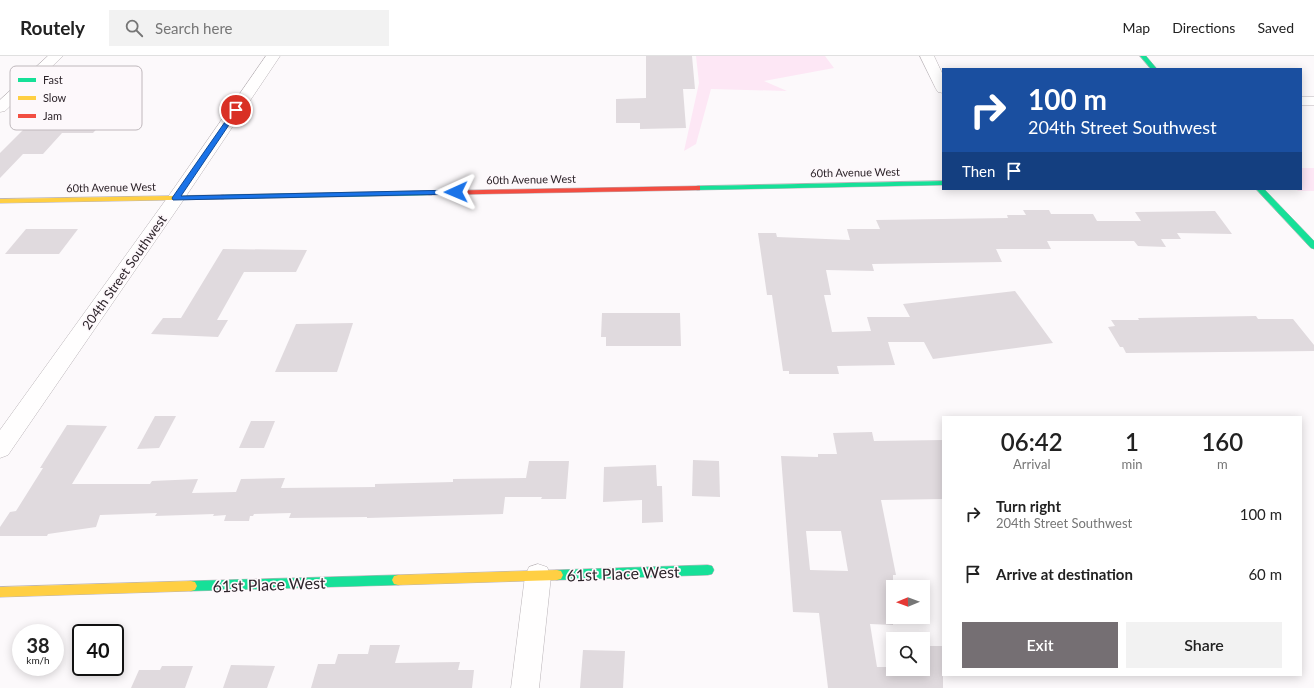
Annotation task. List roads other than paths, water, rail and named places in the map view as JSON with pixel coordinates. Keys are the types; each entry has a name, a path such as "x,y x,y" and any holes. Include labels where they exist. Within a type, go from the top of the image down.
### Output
{"street":[{"path":"45,66 56,56"},
{"name":"204th Street Southwest","path":"0,448 176,198 273,56"},
{"path":"927,56 942,87"},
{"path":"1143,56 1153,68"},
{"path":"0,108 10,99"},
{"path":"1302,101 1314,101"},
{"name":"60th Avenue West","path":"0,201 942,183"},
{"path":"1261,190 1314,246"},
{"name":"61st Place West","path":"0,592 708,570"},
{"path":"524,688 538,576"}]}
